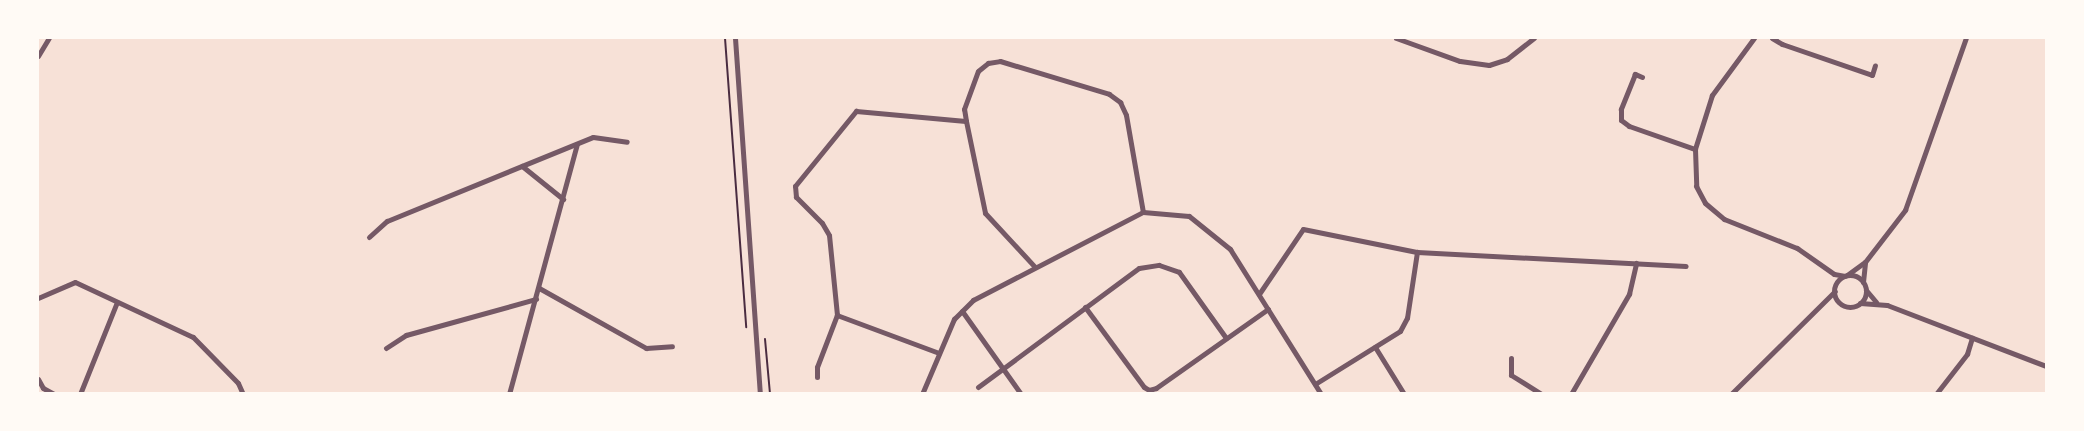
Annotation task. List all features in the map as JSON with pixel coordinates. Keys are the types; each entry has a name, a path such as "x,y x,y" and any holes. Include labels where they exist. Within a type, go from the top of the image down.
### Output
{"street":[{"path":"38,56 49,38"},
{"path":"735,38 760,394"},
{"path":"1396,38 1460,61 1489,65 1507,59 1534,38"},
{"path":"1754,38 1717,86 1695,149 1696,186 1713,212 1739,226 1797,248 1834,274 1856,276 1863,282"},
{"path":"1772,38 1782,44 1872,74 1875,65"},
{"path":"1731,394 1802,320 1826,303 1835,288 1846,276 1865,262 1905,210 1966,38"},
{"path":"1034,266 985,213 964,109 978,71 988,63 1000,61 1109,94 1120,102 1126,115 1143,212"},
{"path":"1642,77 1635,74 1621,109 1621,120 1629,126 1695,149"},
{"path":"817,377 817,367 837,315 829,235 822,222 796,197 795,186 856,111 966,121"},
{"path":"370,237 387,220 593,137 627,142"},
{"path":"509,394 577,144"},
{"path":"522,166 563,199"},
{"path":"922,394 954,319 973,300 1034,266 1143,212 1189,216 1213,232 1230,249 1321,394"},
{"path":"1259,294 1303,228 1416,252 1686,266"},
{"path":"1315,384 1400,331 1407,318 1416,252"},
{"path":"1865,262 1863,282 1866,290 1876,302"},
{"path":"1571,394 1629,294 1636,263"},
{"path":"978,387 1139,268 1159,265 1179,272 1226,338"},
{"path":"1834,274 1835,288 1840,303"},
{"path":"38,298 75,282 193,337 238,383 243,394"},
{"path":"539,288 646,348 672,346"},
{"path":"1860,303 1866,290"},
{"path":"386,348 406,335 536,299"},
{"path":"80,394 117,302"},
{"path":"1826,303 1840,303 1850,306 1876,302 2046,366"},
{"path":"1085,307 1144,386 1149,390 1156,388 1268,309"},
{"path":"962,311 1022,394"},
{"path":"837,315 939,353"},
{"path":"1936,394 1967,354 1972,338"},
{"path":"1375,347 1404,394"},
{"path":"1511,358 1511,375 1541,394"},
{"path":"38,379 43,388 54,394"}],"path":[{"path":"725,38 746,328"}]}
